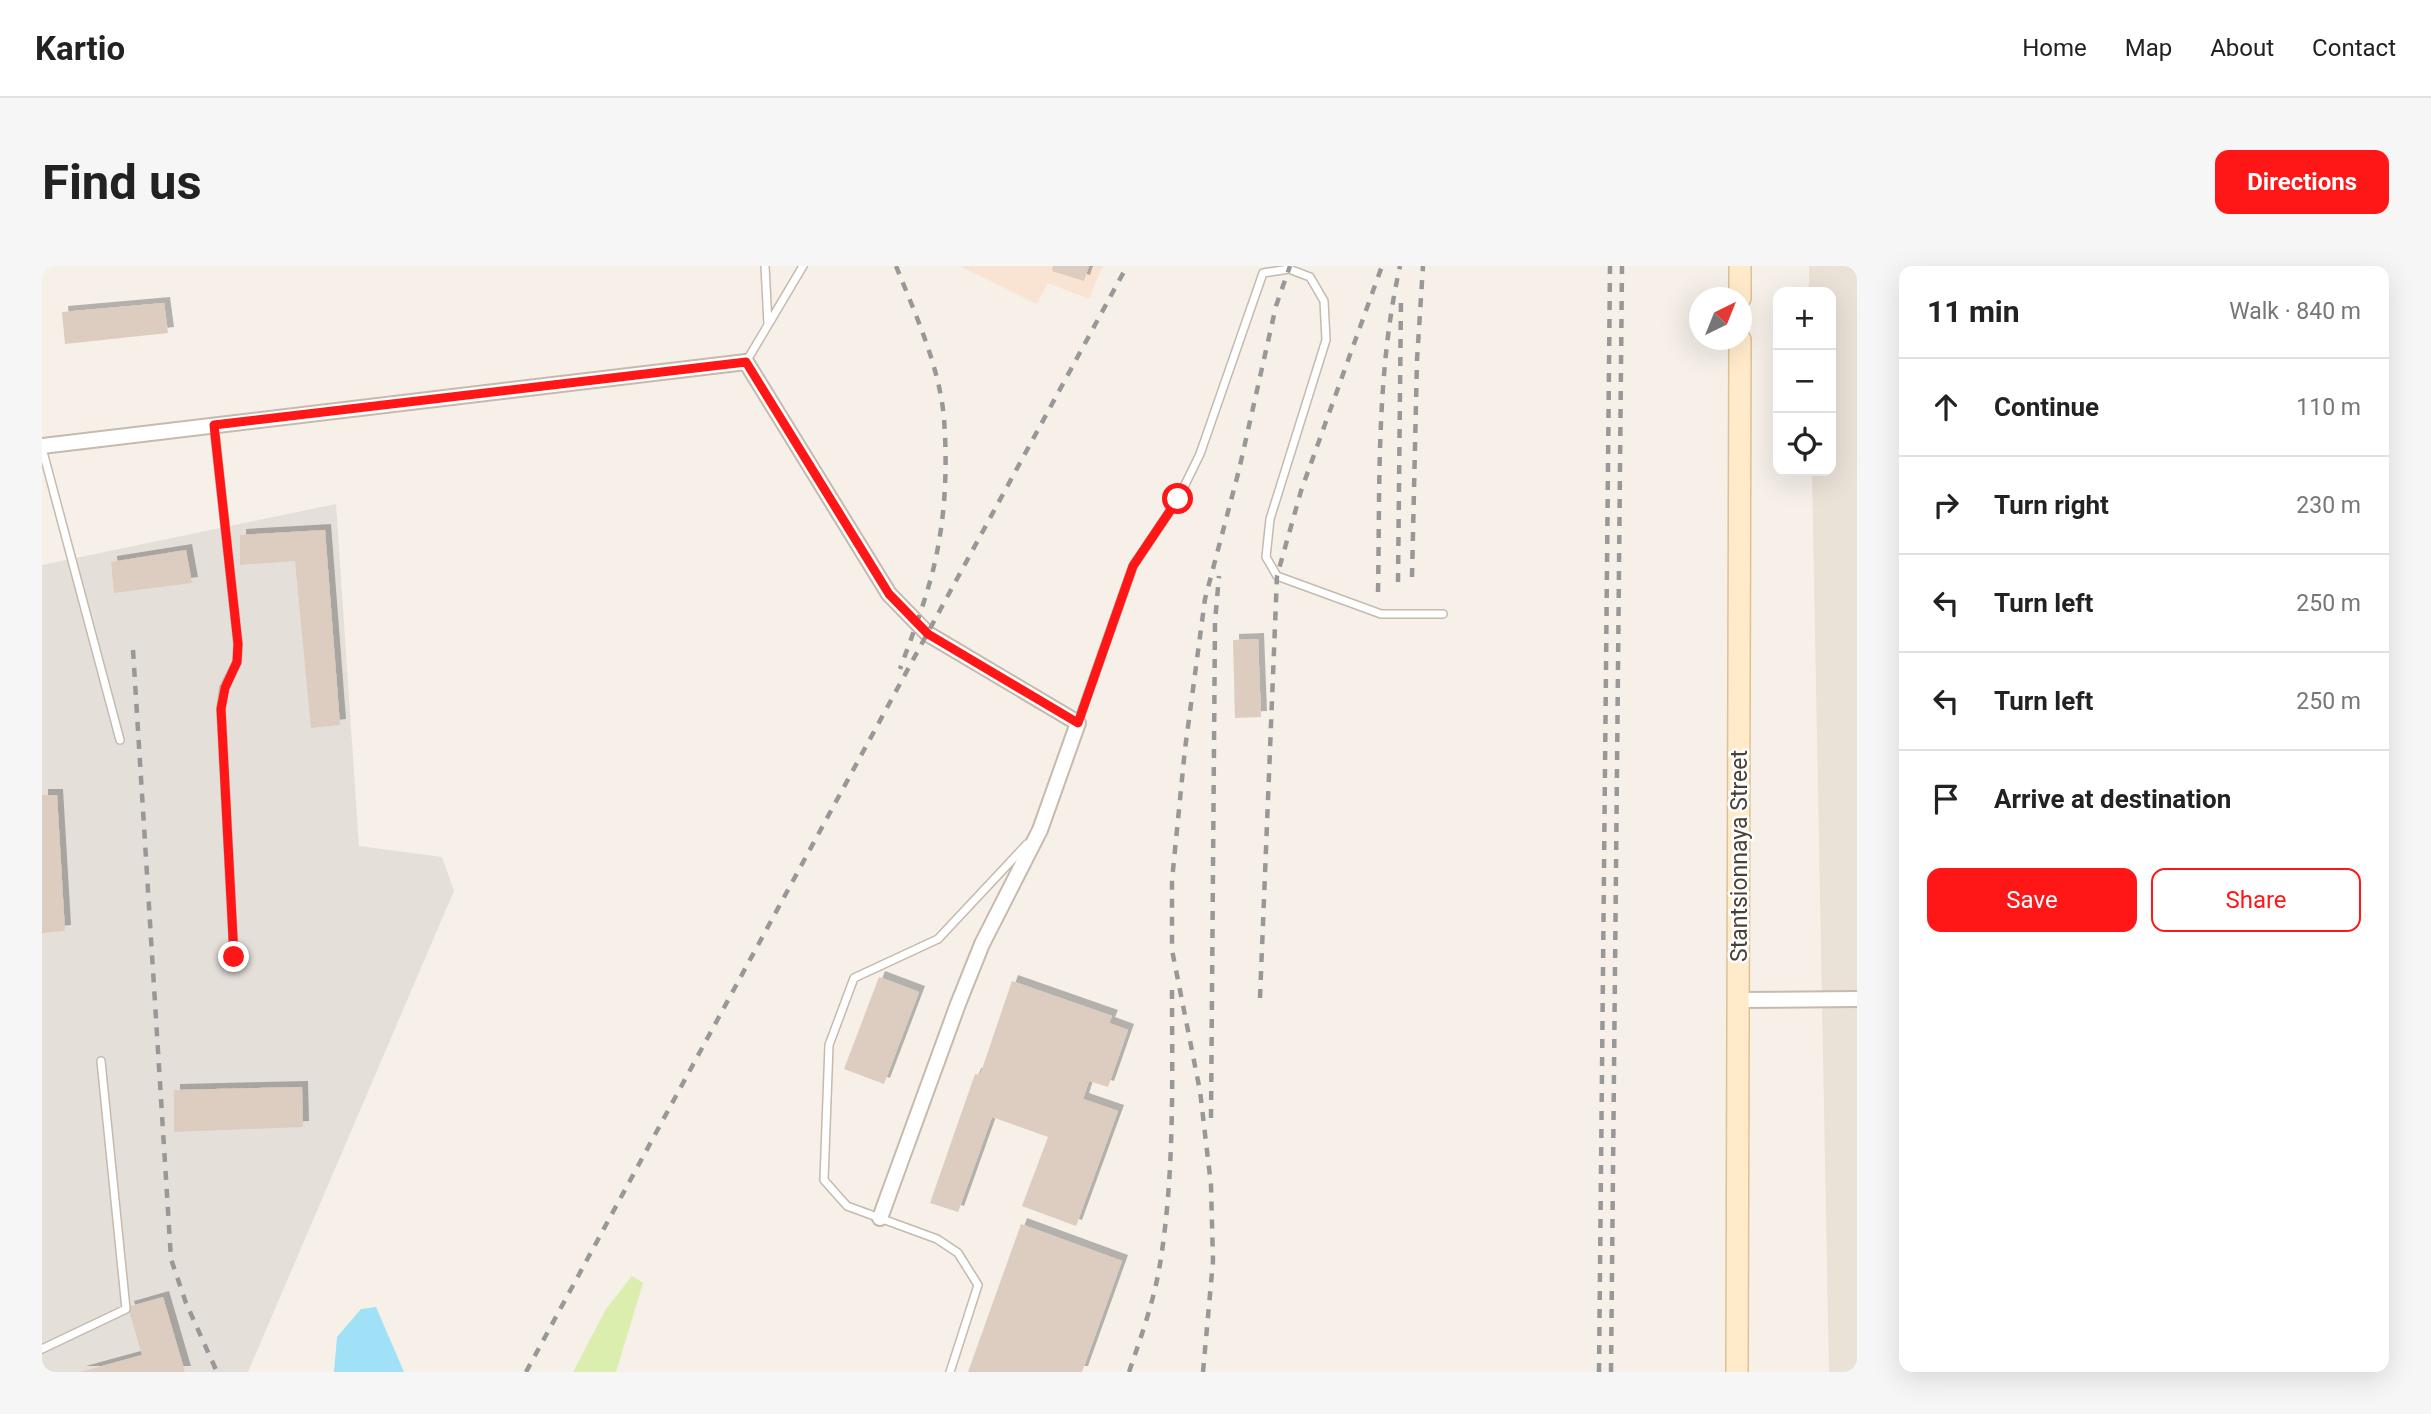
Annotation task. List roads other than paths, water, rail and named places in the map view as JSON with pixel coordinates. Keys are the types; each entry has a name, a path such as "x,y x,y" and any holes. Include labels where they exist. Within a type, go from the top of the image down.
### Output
{"street":[{"path":"1740,266 1740,287"},
{"name":"Stantsionnaya Street","path":"1737,1372 1740,350"},
{"path":"42,447 746,362 889,594 916,624 928,634 1078,723 1040,830 982,944 880,1218"},
{"path":"1738,1000 1857,999"}],"lane":[{"path":"765,266 768,324"},
{"path":"746,362 803,266"},
{"path":"1078,723 1133,566 1178,499 1200,454 1263,273 1289,269 1310,277 1324,301 1326,340 1270,519 1266,557 1277,576 1381,614 1443,614"},
{"path":"214,425 238,644 237,662 225,688 221,709 234,957"},
{"path":"42,447 120,740"},
{"path":"950,1372 978,1285 958,1253 937,1239 847,1206 824,1180 829,1045 853,978 938,939 1040,830"},
{"path":"42,1349 126,1309 101,1061"}],"water":[{"path":"376,1307 404,1372 334,1372 337,1337 361,1309"}],"railway":[{"path":"896,266 926,341 937,380 942,400 945,449 943,511 936,557 900,669"},
{"path":"526,1372 1127,266"},
{"path":"1203,1372 1213,1261 1211,1185 1200,1091 1172,950 1172,880 1185,749 1205,599 1239,470 1276,306 1290,266"},
{"path":"1260,998 1277,576 1301,491 1382,266"},
{"path":"1378,592 1383,387 1392,306 1400,266"},
{"path":"1412,577 1417,360 1423,266"},
{"path":"1599,1372 1610,266"},
{"path":"1611,1372 1622,266"},
{"path":"1398,582 1401,298"},
{"path":"1211,1118 1215,622 1219,576"},
{"path":"133,650 171,1259 186,1303 217,1372"},
{"path":"1129,1372 1154,1292 1165,1229 1172,1124 1172,982"}]}
